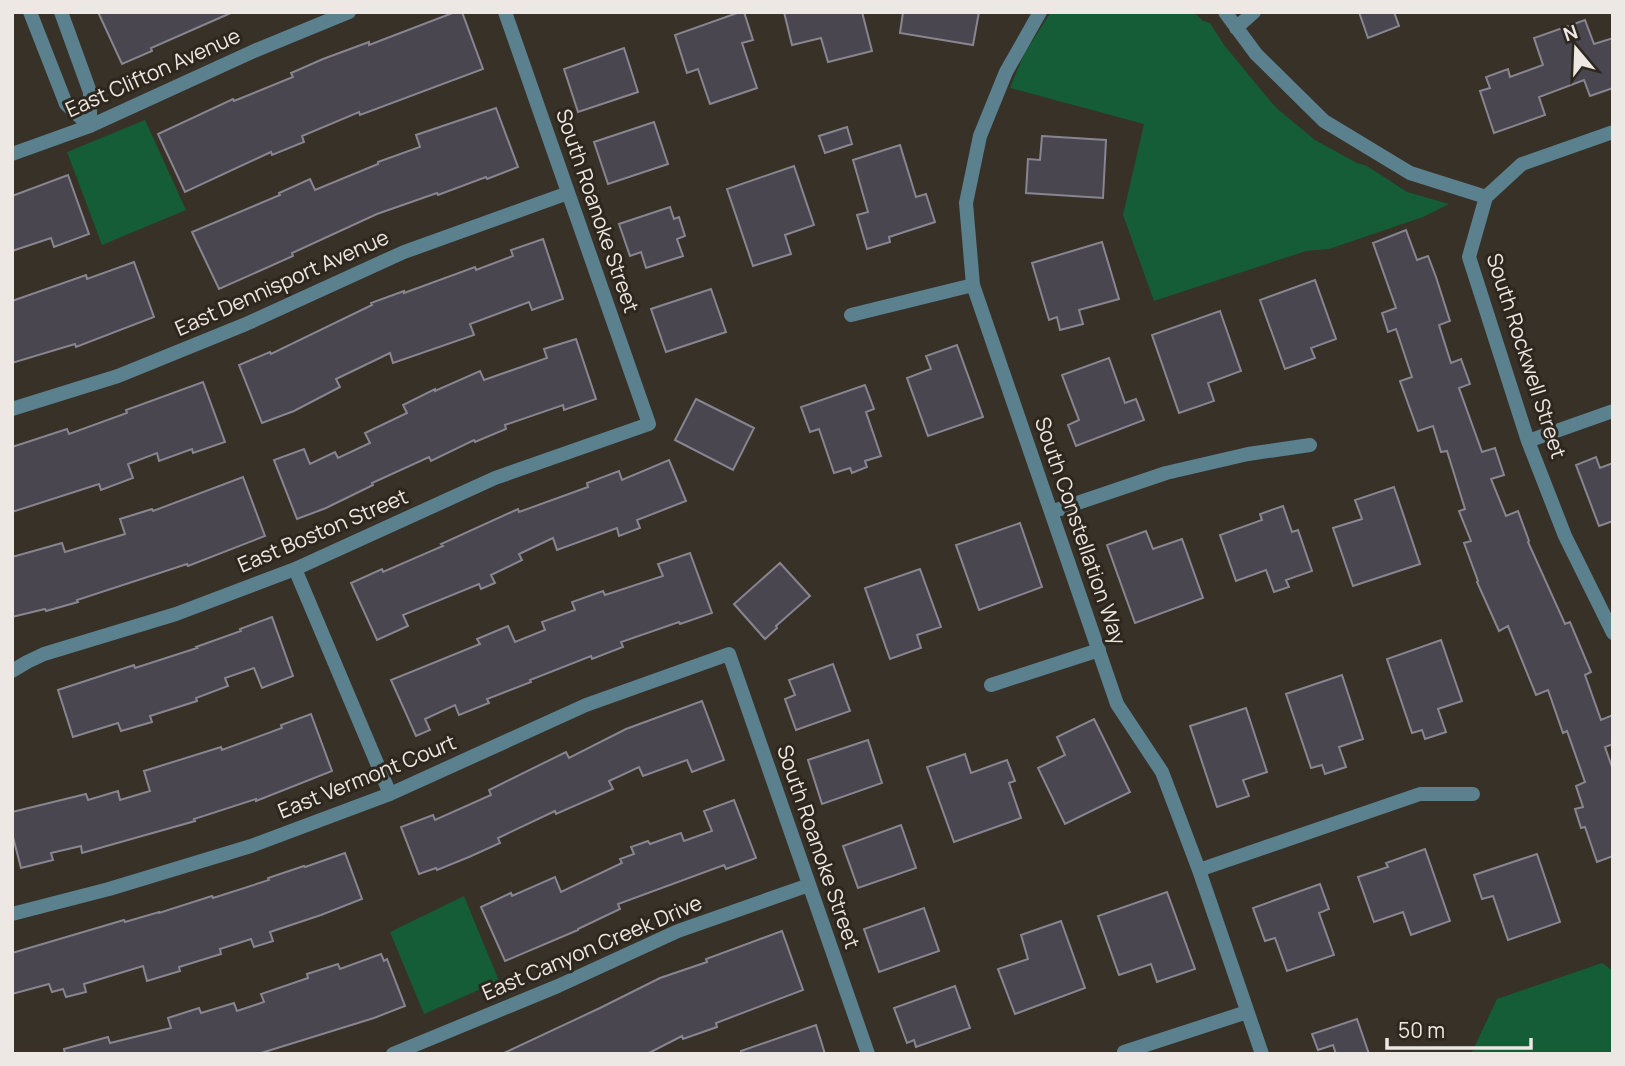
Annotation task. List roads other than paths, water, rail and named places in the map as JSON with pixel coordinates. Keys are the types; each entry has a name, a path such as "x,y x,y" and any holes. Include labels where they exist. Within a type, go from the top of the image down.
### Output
{"street":[{"path":"30,12 66,104 90,125"},
{"path":"61,12 90,92 90,125"},
{"name":"East Clifton Avenue","path":"12,154 90,125 348,12"},
{"name":"South Roanoke Street","path":"505,12 649,424"},
{"name":"South Constellation Way","path":"1040,12 1006,72 980,136 967,203 973,285 1117,704 1162,772 1199,870 1262,1054"},
{"path":"1224,12 1256,54 1324,121 1410,173 1486,197 1522,164 1613,132"},
{"path":"1236,28 1254,12"},
{"name":"East Dennisport Avenue","path":"12,409 118,376 246,324 404,252 568,193"},
{"name":"South Rockwell Street","path":"1486,197 1469,257 1528,441 1565,536 1613,633"},
{"path":"851,315 973,285"},
{"path":"1528,441 1613,411"},
{"name":"East Boston Street","path":"12,671 44,654 176,614 295,569 495,478 649,424"},
{"path":"1051,512 1166,473 1248,454 1310,445"},
{"path":"295,569 390,794"},
{"path":"991,685 1099,650"},
{"name":"South Roanoke Street","path":"729,654 868,1054"},
{"name":"East Vermont Court","path":"12,914 109,889 251,846 390,794 586,705 729,654"},
{"path":"1199,870 1420,794 1473,794"},
{"name":"East Canyon Creek Drive","path":"393,1054 558,986 678,931 809,885"},
{"path":"1124,1052 1247,1012"}]}
